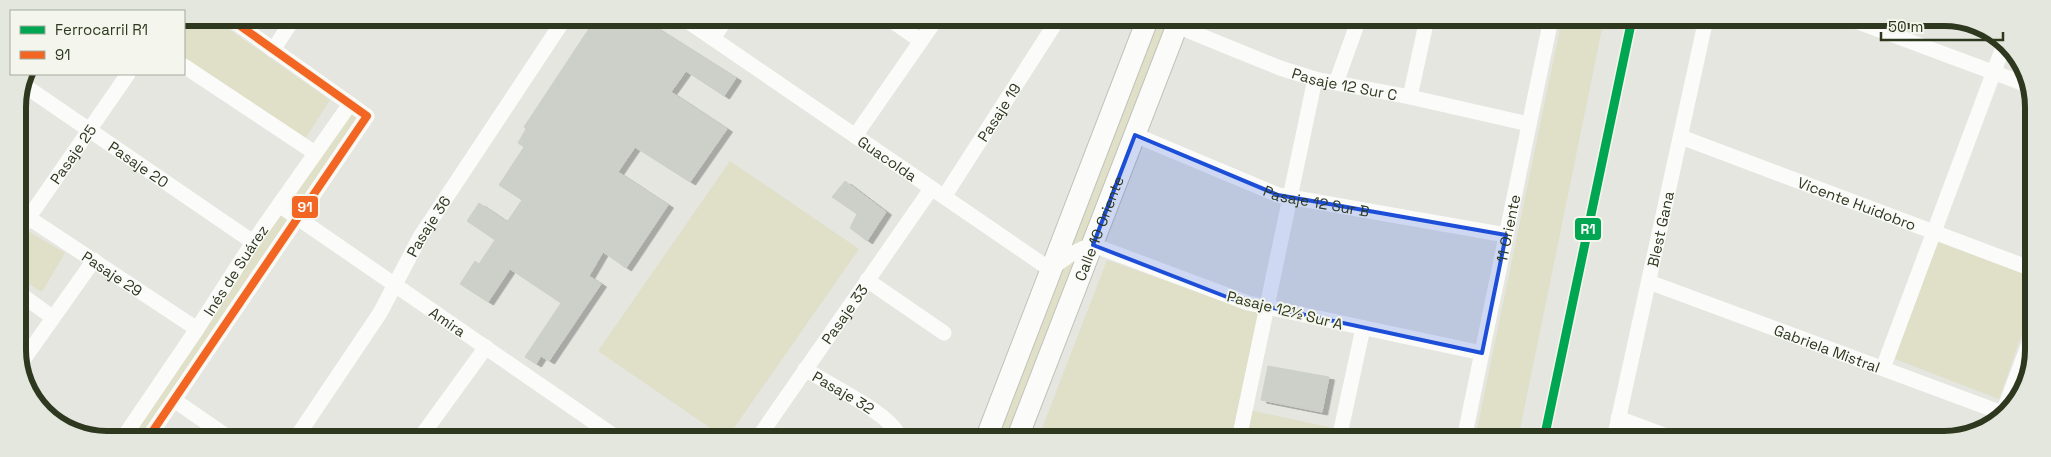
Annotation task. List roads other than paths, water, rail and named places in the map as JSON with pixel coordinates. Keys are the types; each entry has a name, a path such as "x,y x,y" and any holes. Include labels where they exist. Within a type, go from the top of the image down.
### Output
{"main road":[{"name":"Calle 10 Oriente","path":"989,431 1145,26"},
{"name":"Calle 10 Oriente","path":"1020,431 1135,134 1173,26"}],"street":[{"path":"240,26 350,104"},
{"path":"273,50 289,26"},
{"name":"Pasaje 36","path":"301,431 380,313 420,237 560,26"},
{"name":"Guacolda","path":"695,26 1051,270"},
{"path":"713,38 721,26"},
{"path":"899,26 921,41"},
{"path":"855,136 931,26"},
{"name":"Pasaje 12 Sur C","path":"1186,26 1280,68 1315,79 1410,97 1529,124"},
{"path":"1336,83 1356,26"},
{"path":"1410,97 1425,26"},
{"name":"11 Oriente","path":"1466,431 1550,26"},
{"name":"Blest Gana","path":"1616,431 1704,26"},
{"path":"1877,26 2020,82"},
{"name":"Pasaje 19","path":"938,193 1053,27"},
{"path":"1883,368 2002,51"},
{"path":"185,67 315,153"},
{"name":"Pasaje 25","path":"26,222 127,75"},
{"path":"1241,431 1292,197 1315,79"},
{"name":"Pasaje 20","path":"29,88 253,242"},
{"name":"Inés de Suárez","path":"128,431 278,205 350,104 367,116 153,431"},
{"name":"Pasaje 12 Sur B","path":"1135,134 1266,190 1292,197 1506,235"},
{"name":"Vicente Huidobro","path":"1680,137 2025,266"},
{"name":"Pasaje 33","path":"763,431 867,280 938,193"},
{"name":"Amira","path":"278,205 607,431"},
{"name":"Pasaje 29","path":"29,218 197,329"},
{"path":"1051,270 1063,258 1073,252 1093,245"},
{"name":"Pasaje 12½ Sur A","path":"1093,245 1232,299 1267,309 1482,353"},
{"path":"27,355 94,260"},
{"path":"867,280 944,333"},
{"name":"Gabriela Mistral","path":"1649,282 1883,368 1996,412"},
{"path":"26,298 52,317"},
{"path":"1341,431 1362,328"},
{"path":"425,431 486,347"},
{"path":"2010,396 2024,357"},
{"name":"Pasaje 32","path":"805,369 873,410 896,431"},
{"path":"174,400 220,431"},
{"path":"1618,418 1653,431"}],"rail line":[{"name":"R1","path":"1546,431 1631,26"}]}
